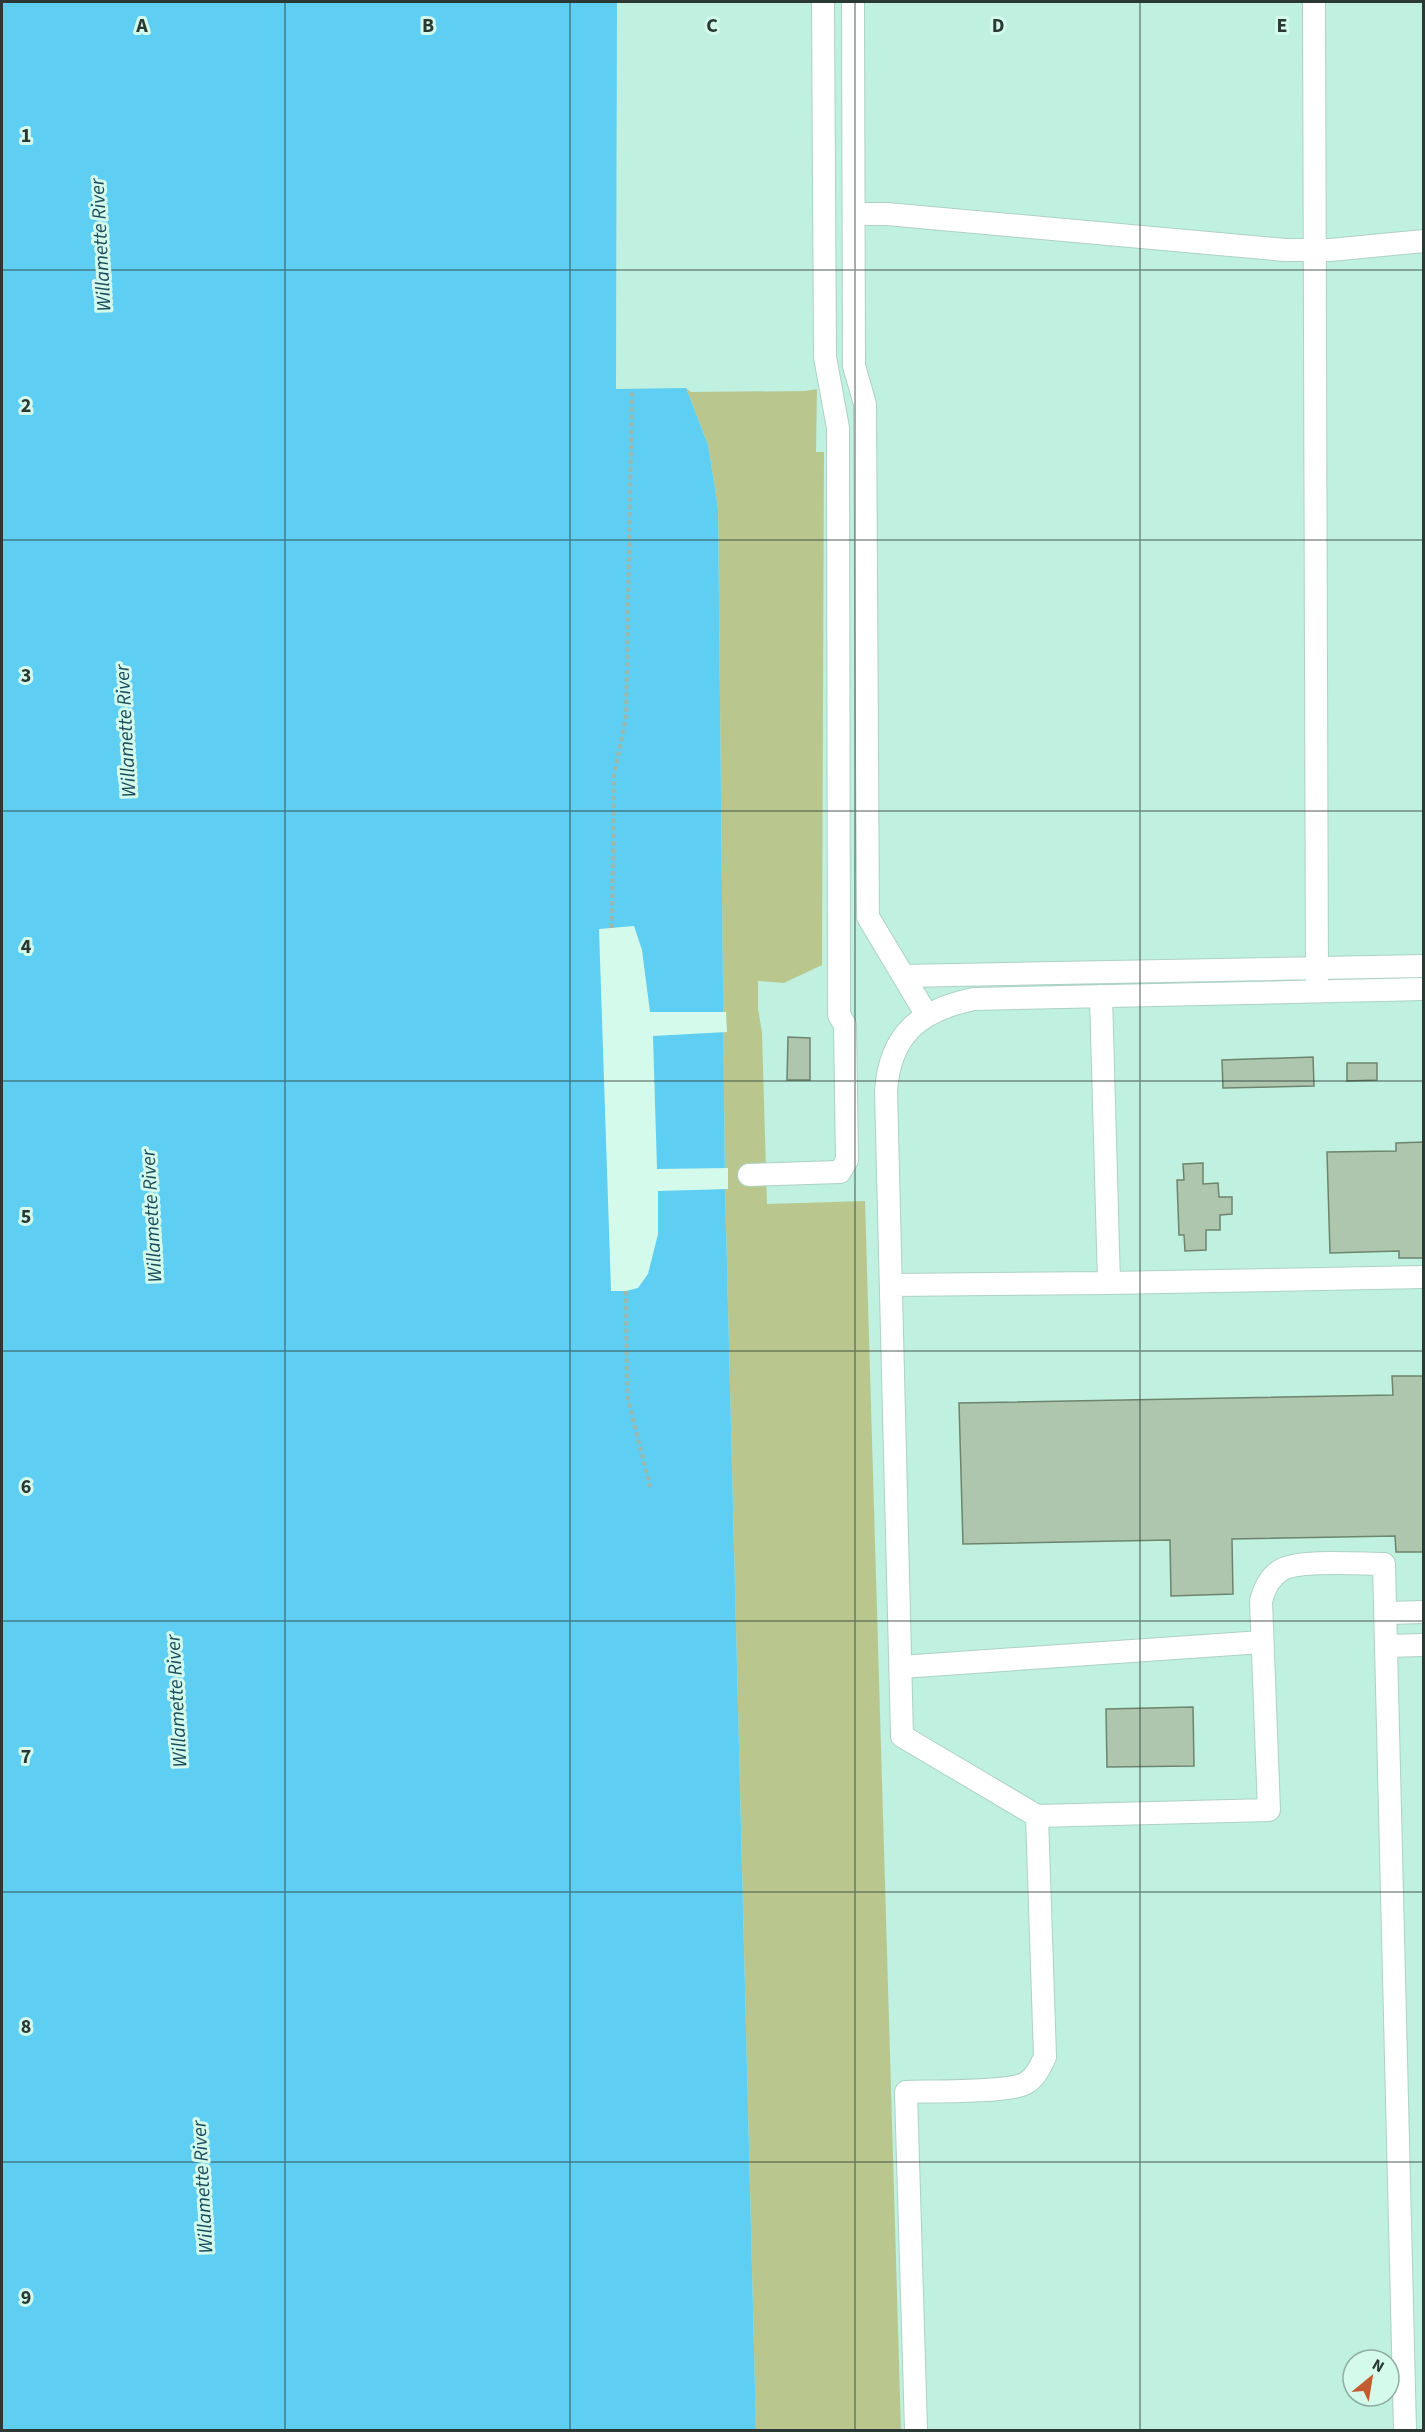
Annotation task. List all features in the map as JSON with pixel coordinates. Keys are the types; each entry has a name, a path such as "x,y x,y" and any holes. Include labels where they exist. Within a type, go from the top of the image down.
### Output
{"lane":[{"path":"749,1175 840,1172 847,1160 845,1025 839,1015 838,428 825,357 823,2"},
{"path":"854,2 854,366 865,404 868,917 926,1014"},
{"path":"1314,2 1317,991"},
{"path":"854,214 886,214 1285,250 1424,241"},
{"path":"904,976 1424,966"},
{"path":"1405,2430 1384,1564 1297,1565 1282,1569 1264,1591 1261,1601 1269,1810 1037,1816 903,1736 887,1074 899,1043 926,1014 974,999 1424,989"},
{"path":"1101,996 1109,1283"},
{"path":"891,1285 1424,1277"},
{"path":"1385,1612 1424,1612"},
{"path":"901,1667 1262,1642"},
{"path":"1386,1646 1424,1645"},
{"path":"916,2430 906,2092 1007,2088 1025,2084 1036,2075 1045,2057 1037,1816"}],"path":[{"path":"612,928 614,775 626,717 632,389"},
{"path":"626,1292 627,1395 650,1487"}],"shaded area":[{"path":"617,2 1423,2 1423,2430 756,2430 616,389"},
{"path":"686,388 691,392 817,389 816,452 824,452 822,965 784,983 758,981 758,1008 762,1033 767,1204 865,1201 901,2430 756,2430 725,1186 718,508 708,445"}],"water":[{"name":"Willamette River","path":"2,2 617,2 616,389 686,388 708,445 718,508 725,1186 756,2430 2,2430"}],"pier":[{"path":"634,926 642,950 650,1012 726,1012 727,1032 653,1036 657,1169 728,1168 728,1189 658,1191 658,1234 648,1274 638,1288 611,1291 599,929"}],"building":[{"path":"788,1037 810,1038 810,1080 787,1080"},
{"path":"1313,1057 1314,1086 1223,1088 1222,1060"},
{"path":"1347,1063 1377,1063 1377,1080 1347,1081"},
{"path":"1424,1142 1424,1258 1399,1258 1399,1251 1330,1253 1327,1152 1396,1151 1396,1143"},
{"path":"1203,1163 1203,1184 1218,1183 1219,1197 1232,1197 1232,1214 1220,1215 1220,1230 1206,1230 1206,1250 1185,1251 1184,1235 1179,1235 1177,1180 1184,1180 1183,1164"},
{"path":"1392,1376 1424,1376 1424,1552 1396,1552 1395,1536 1232,1539 1233,1594 1171,1596 1170,1540 963,1544 959,1403 1393,1395"},
{"path":"1193,1707 1194,1766 1107,1767 1106,1709"}]}
